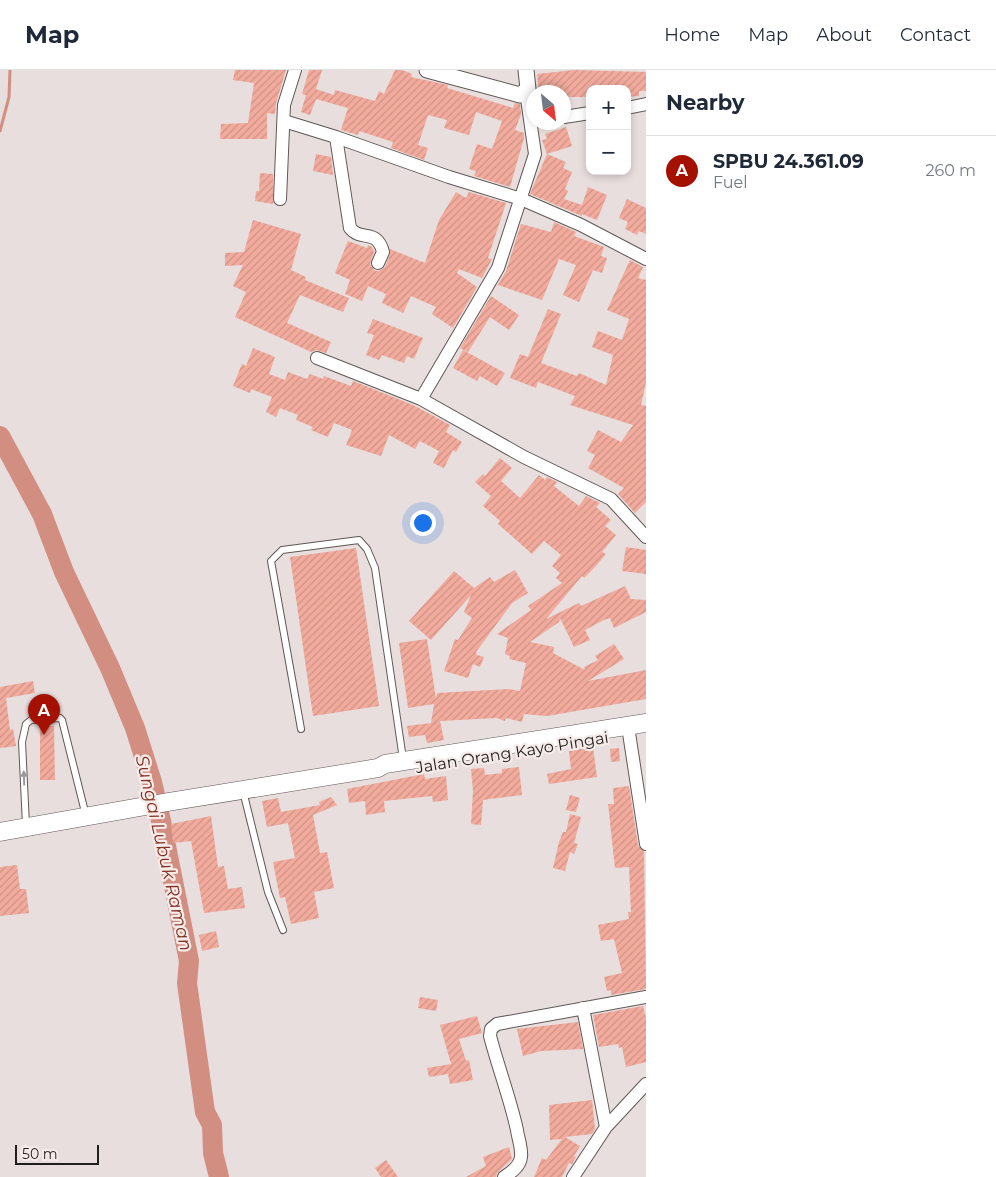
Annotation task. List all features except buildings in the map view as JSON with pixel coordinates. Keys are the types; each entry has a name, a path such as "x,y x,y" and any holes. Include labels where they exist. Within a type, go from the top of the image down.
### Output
{"main road":[{"name":"Jalan Orang Kayo Pingai","path":"0,832 168,802 378,768 385,764 404,763 646,723"},
{"name":"Jalan Orang Kayo Pingai","path":"378,768 386,772 637,731"}],"street":[{"path":"280,199 284,105 295,70"},
{"path":"426,70 513,94 526,96"},
{"path":"526,70 529,85"},
{"path":"631,107 646,104"},
{"path":"571,116 586,114"},
{"path":"284,121 336,137 449,177 521,199 581,225 646,258"},
{"path":"421,399 498,268 535,154 533,130"},
{"path":"336,137 350,228 359,235 369,235 378,241 383,252 378,263"},
{"path":"317,358 421,399 524,457 611,499 646,536"},
{"path":"637,731 646,844"},
{"path":"504,1177 515,1170 521,1158 521,1148 510,1098 490,1036 491,1029 496,1024 646,997"},
{"path":"583,1008 606,1127"},
{"path":"573,1177 606,1127 646,1084"}],"lane":[{"path":"301,728 271,561 282,550 359,540 367,549 374,568 404,763"},
{"path":"26,827 22,742 26,724 31,720 60,718 62,720 86,816"},
{"path":"242,790 268,892 283,930"}],"waterway":[{"name":"Sungai Lubuk Raman","path":"0,131 9,97 10,70"},
{"name":"Sungai Lubuk Raman","path":"0,436 42,514 64,572 110,668 135,728 152,782 189,961 187,983 205,1112 212,1125 213,1153 219,1177"}],"place":[{"name":"SPBU 24.361.09","path":"44,735"}]}
